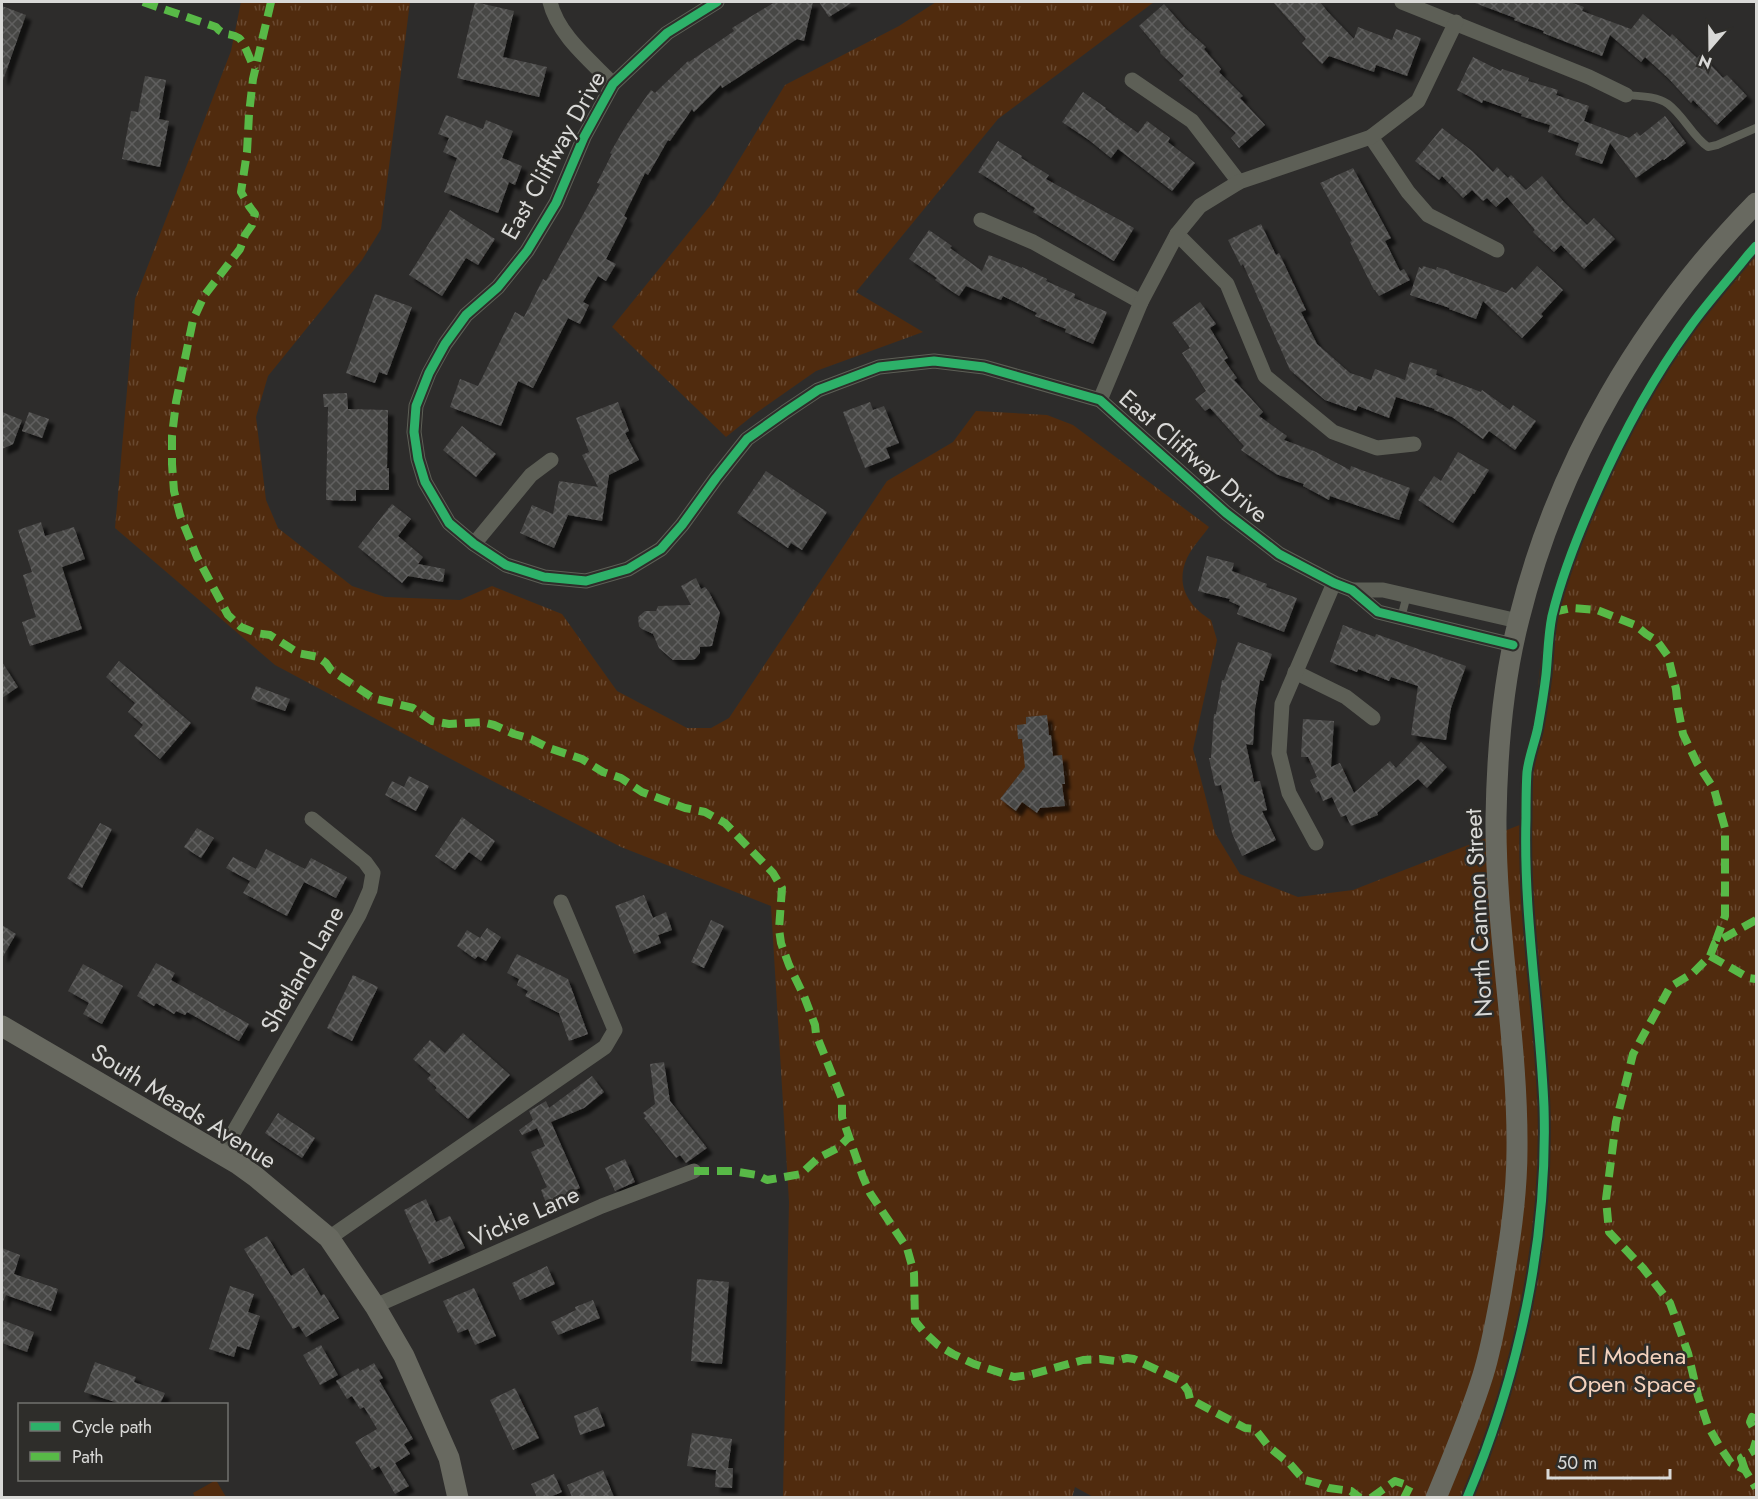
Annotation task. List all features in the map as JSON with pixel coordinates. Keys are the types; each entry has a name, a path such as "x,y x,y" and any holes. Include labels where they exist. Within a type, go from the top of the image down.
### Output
{"main road":[{"name":"North Cannon Street","path":"1436,1497 1465,1426 1484,1371 1509,1251 1516,1182 1515,1087 1498,897 1496,837 1500,740 1518,621 1541,547 1562,492 1587,436 1612,390 1640,344 1673,298 1707,256 1756,203"},
{"name":"South Meads Avenue","path":"2,1026 256,1177 329,1238 375,1306 404,1356 449,1458 458,1497"}],"street":[{"path":"550,2 552,10 569,39 613,84"},
{"name":"East Cliffway Drive","path":"717,2 667,33 613,84 584,137 556,202 527,251 498,287 466,315 429,373 416,406 414,432 418,459 425,482 449,523 474,544 506,565 544,577 586,581 628,569 661,549 747,439 818,390 879,367 934,361 984,367 1100,400 1226,513 1279,554 1352,590 1378,612 1513,645"},
{"path":"1402,2 1589,77 1626,95"},
{"path":"1100,400 1141,302 1178,234 1200,206 1239,182 1371,137 1418,101 1456,22"},
{"path":"1132,80 1192,121 1239,182"},
{"path":"1371,137 1408,192 1428,215 1497,250"},
{"path":"981,220 1033,242 1141,302"},
{"path":"1178,234 1227,284 1265,376 1333,432 1377,448 1414,444"},
{"path":"474,544 531,475 551,460"},
{"path":"1316,843 1289,793 1279,753 1282,704 1334,583"},
{"name":"East Cliffway Drive","path":"1352,590 1383,590 1518,621"},
{"path":"1295,672 1346,697 1373,718"},
{"name":"Shetland Lane","path":"221,1155 359,915 370,890 373,873 365,862 312,819"},
{"path":"329,1238 605,1047 615,1030 561,902"},
{"name":"Vickie Lane","path":"375,1306 602,1206 694,1171"}],"lane":[{"path":"1626,95 1648,97 1667,103 1708,147 1756,128"},
{"path":"1401,618 1407,595"}],"green space":[{"name":"El Modena Open Space","path":"241,2 410,2 381,229 362,260 268,376 256,417 266,500 278,528 352,586 385,597 460,600 492,586 562,614 617,691 687,728 711,728 729,718 887,481 953,442 976,411 1047,415 1073,425 1209,527 1189,554 1182,577 1186,594 1196,608 1211,620 1217,640 1193,749 1215,833 1240,874 1298,897 1353,890 1530,821 1532,742 1544,630 1576,548 1613,458 1652,384 1704,314 1756,255 1756,1497 1095,1498 1075,1487 1072,1498 783,1497 789,1202 771,906 621,847 275,665 115,528 135,299 231,51"},
{"path":"936,2 1154,2 998,119 856,292 923,332 816,371 726,437 612,327 714,201 785,85 899,26"},
{"path":"217,1481 226,1497 195,1497 193,1493"}],"building":[{"path":"475,2 514,11 503,57 547,67 539,97 457,78"},
{"path":"775,2 813,2 804,41 797,39 722,88 721,85 694,112 692,109 670,141 668,140 648,175 645,173 624,216 627,218 606,259 616,264 606,281 598,276 583,302 589,305 580,324 568,318 533,388 518,381 501,426 450,407 460,379 478,386 515,312 524,317 543,279 546,281 600,184 597,183 612,154 610,153 651,90 655,93 688,61 734,31 732,28"},
{"path":"819,2 853,2 829,17"},
{"path":"1273,2 1320,2 1354,39 1358,27 1392,40 1396,29 1421,38 1407,76 1376,65 1374,72 1329,56 1322,64 1302,43 1306,39"},
{"path":"1476,2 1570,2 1584,7 1582,11 1631,29 1643,14 1670,37 1672,34 1697,58 1701,54 1723,78 1727,75 1747,96 1717,125 1693,100 1691,103 1645,57 1641,62 1610,35 1602,56 1543,33 1544,31"},
{"path":"1164,4 1206,47 1204,49 1221,69 1219,72 1243,96 1240,98 1265,125 1239,148 1231,138 1236,133 1179,80 1184,76 1160,53 1139,26"},
{"path":"2,6 26,15 3,80 2,80"},
{"path":"1473,57 1501,71 1502,69 1529,78 1528,81 1558,90 1556,95 1589,106 1584,121 1629,138 1637,132 1640,136 1665,116 1686,143 1636,178 1610,143 1602,164 1575,155 1579,143 1548,132 1550,125 1483,100 1482,103 1457,90"},
{"path":"145,76 166,80 159,119 169,121 160,167 122,159 131,111 138,112"},
{"path":"1083,92 1138,133 1147,121 1170,138 1168,142 1195,163 1172,191 1118,149 1111,158 1062,122"},
{"path":"446,115 483,129 486,120 513,131 502,158 522,166 515,185 509,182 498,213 444,192 457,158 443,152 449,138 438,134"},
{"path":"1442,128 1472,151 1493,172 1497,167 1508,178 1511,175 1526,190 1542,176 1587,225 1594,218 1615,239 1584,269 1561,245 1554,252 1533,232 1535,230 1507,197 1496,207 1487,198 1483,201 1472,190 1463,198 1442,176 1439,180 1415,161"},
{"path":"998,141 1049,175 1046,179 1134,228 1114,261 1033,212 1035,208 978,172"},
{"path":"1353,168 1391,238 1385,241 1400,271 1404,269 1410,280 1379,296 1320,183"},
{"path":"450,210 495,239 478,265 466,258 442,296 409,275"},
{"path":"1261,224 1276,255 1279,253 1306,310 1301,312 1317,344 1350,373 1371,380 1375,369 1405,380 1410,362 1437,370 1436,375 1481,392 1482,390 1510,410 1513,405 1536,421 1515,450 1489,431 1483,439 1452,417 1435,409 1396,397 1389,418 1358,406 1356,411 1325,400 1290,370 1243,264 1241,266 1228,240"},
{"path":"929,230 982,271 989,255 1047,279 1046,281 1075,294 1074,298 1107,312 1093,344 1035,316 1037,313 1003,296 1001,300 966,286 959,296 935,280 937,278 909,259"},
{"path":"1423,266 1450,271 1506,293 1512,287 1515,290 1537,266 1563,290 1522,338 1483,301 1476,319 1410,295 1419,267 1422,269"},
{"path":"375,294 412,307 387,375 379,372 375,383 346,373"},
{"path":"1200,302 1216,324 1210,328 1228,358 1224,360 1237,378 1234,380 1263,412 1259,416 1287,436 1284,440 1314,451 1350,470 1351,466 1410,488 1399,520 1330,496 1329,500 1303,486 1304,484 1276,474 1241,450 1244,446 1210,408 1205,411 1195,399 1206,391 1182,353 1190,348 1172,323"},
{"path":"347,393 348,409 388,410 389,490 356,490 356,501 326,500 328,407 324,407 323,394"},
{"path":"618,402 629,431 625,433 639,460 609,475 602,521 568,515 554,548 520,533 532,505 553,514 559,481 598,487 582,455 589,452 576,418"},
{"path":"870,402 873,410 884,406 899,443 886,448 890,458 865,468 843,412"},
{"path":"2,412 22,420 13,444 2,449"},
{"path":"29,412 49,419 42,438 22,431"},
{"path":"462,426 496,454 476,477 443,450"},
{"path":"1458,452 1489,470 1453,523 1418,500 1434,476 1441,481"},
{"path":"766,471 827,512 802,550 791,543 788,548 737,513"},
{"path":"392,504 411,519 398,536 423,557 418,564 445,569 443,582 408,576 402,583 358,547"},
{"path":"41,522 45,536 74,527 85,559 62,567 82,629 30,646 22,622 36,617 23,575 32,572 18,530"},
{"path":"1207,556 1234,563 1232,571 1297,598 1284,632 1237,614 1240,606 1229,601 1230,599 1198,591"},
{"path":"696,578 701,589 705,587 709,592 720,613 712,646 700,647 700,653 695,659 673,660 659,648 653,634 639,626 638,617 645,611 656,611 658,606 691,605 681,586"},
{"path":"1343,625 1375,637 1376,634 1466,666 1451,708 1446,740 1411,735 1418,686 1391,677 1389,681 1358,669 1357,672 1330,662"},
{"path":"1238,642 1272,654 1263,681 1260,680 1255,709 1253,745 1246,744 1254,782 1260,781 1267,810 1262,811 1276,840 1242,856 1232,833 1221,785 1215,786 1209,758 1211,758 1214,714 1216,714 1222,680 1224,680"},
{"path":"119,661 191,723 160,759 134,736 143,725 128,712 135,703 106,677"},
{"path":"2,662 18,687 2,698"},
{"path":"256,686 290,699 285,711 251,699"},
{"path":"1047,715 1053,756 1062,755 1065,806 1040,808 1037,813 1022,802 1016,811 1000,799 1025,767 1022,739 1018,739 1017,725 1026,724 1026,717"},
{"path":"1303,719 1334,721 1331,767 1340,763 1354,793 1390,761 1396,768 1421,742 1447,767 1427,788 1418,779 1377,813 1378,815 1351,826 1346,815 1341,817 1332,797 1323,801 1319,791 1316,793 1310,780 1317,777 1308,757 1301,757"},
{"path":"409,776 429,786 416,811 385,795 392,781 404,787"},
{"path":"462,817 495,841 481,861 469,852 455,870 435,856"},
{"path":"100,823 112,829 82,888 67,878"},
{"path":"197,828 214,838 201,858 184,847"},
{"path":"266,849 305,869 311,858 347,877 336,898 304,882 287,916 243,893 250,881 226,868 233,857 256,869"},
{"path":"644,895 653,918 666,912 672,930 658,935 661,943 634,954 615,906"},
{"path":"711,920 724,926 704,968 691,962"},
{"path":"2,925 16,934 2,958"},
{"path":"487,928 501,937 486,961 478,956 475,959 457,946 467,930 480,938"},
{"path":"517,954 568,979 588,1034 569,1041 559,1013 525,996 528,991 517,985 519,979 507,973"},
{"path":"156,963 175,973 171,980 249,1024 239,1041 187,1012 185,1015 176,1011 174,1014 156,1003 154,1006 137,996"},
{"path":"83,964 123,986 102,1024 83,1014 89,1003 68,991"},
{"path":"353,975 378,987 352,1041 327,1028"},
{"path":"463,1033 510,1075 468,1119 435,1090 437,1088 427,1079 431,1075 413,1059 430,1040 445,1053"},
{"path":"664,1062 670,1101 707,1148 686,1163 680,1155 676,1158 644,1118 646,1116 643,1113 655,1104 650,1064"},
{"path":"592,1076 604,1092 584,1108 551,1122 580,1188 546,1203 541,1190 547,1187 531,1152 545,1146 537,1128 522,1135 519,1130 533,1120 529,1111 546,1101 549,1108"},
{"path":"278,1113 315,1138 302,1158 265,1133"},
{"path":"625,1159 635,1182 615,1191 605,1168"},
{"path":"426,1199 436,1222 450,1216 465,1248 429,1264 404,1210"},
{"path":"267,1236 291,1276 304,1268 321,1296 324,1294 339,1318 306,1337 299,1326 293,1329 244,1249"},
{"path":"2,1248 20,1255 14,1274 58,1289 51,1311 6,1295 2,1302"},
{"path":"547,1266 555,1284 520,1300 512,1283"},
{"path":"697,1279 729,1282 722,1364 691,1361"},
{"path":"230,1286 254,1294 248,1312 260,1316 249,1350 237,1346 234,1357 209,1349"},
{"path":"474,1288 496,1336 475,1345 468,1329 458,1333 443,1301"},
{"path":"593,1300 600,1318 558,1335 551,1322 576,1310 575,1307"},
{"path":"2,1320 34,1332 27,1352 2,1343"},
{"path":"321,1345 338,1375 320,1385 303,1355"},
{"path":"95,1362 136,1377 134,1382 165,1393 160,1403 118,1403 84,1392"},
{"path":"374,1363 383,1378 379,1380 413,1439 404,1444 410,1454 395,1463 409,1486 395,1494 379,1466 372,1470 355,1442 377,1429 364,1407 360,1409 352,1396 347,1399 336,1381 358,1368 360,1371"},
{"path":"515,1388 539,1438 513,1450 490,1400"},
{"path":"598,1407 605,1426 580,1435 574,1416"},
{"path":"692,1433 732,1439 728,1468 733,1468 732,1488 715,1487 716,1470 687,1466"},
{"path":"603,1470 614,1497 572,1497 567,1485"},
{"path":"554,1474 562,1492 550,1497 537,1497 531,1484"}],"marked path":[{"path":"143,2 216,27 222,32 239,38 255,70"},
{"path":"271,2 253,79 241,192 255,214 240,249 204,296 193,320 176,402 172,436 174,491 180,515 197,557 228,615 241,627 270,635 298,653 318,657 331,670 373,698 413,708 432,721 449,724 482,722 494,725 582,759 603,772 621,778 642,792 685,808 705,812 725,823 773,873 782,888 779,929 781,943 804,996 816,1034 842,1099 842,1117 863,1177 870,1193 907,1248 914,1273 915,1321 924,1332 938,1345 953,1354 974,1364 1014,1377 1083,1360 1134,1359 1181,1381 1190,1399 1245,1428 1255,1429 1269,1447 1290,1464 1304,1480 1329,1488 1351,1491 1360,1498"},
{"path":"1553,612 1572,608 1597,610 1635,625 1657,641 1668,656 1683,734 1697,763 1714,789 1725,828 1725,916 1715,943"},
{"path":"1756,920 1715,943 1710,956 1693,973 1670,987 1633,1054 1616,1122 1606,1199 1609,1232 1643,1268 1670,1303 1688,1353 1708,1426 1731,1463 1745,1470 1756,1488"},
{"path":"1710,956 1749,978 1756,979"},
{"path":"694,1171 732,1171 757,1175 767,1180 801,1174 818,1158 838,1148 849,1137"},
{"path":"1756,1419 1752,1417 1750,1422 1756,1433"},
{"path":"1745,1470 1741,1458 1753,1451 1756,1441"},
{"path":"1371,1498 1395,1481 1410,1486 1404,1498"}],"cycle path":[{"path":"717,2 667,33 613,84 584,137 556,203 527,251 498,287 466,315 445,344 429,373 416,406 414,432 418,459 425,482 449,523 474,544 506,565 544,577 586,581 628,569 661,549 747,439 785,412 818,390 879,367 934,361 984,367 1100,400 1226,513 1279,554 1352,590 1378,612 1513,645"},
{"path":"1467,1498 1502,1404 1515,1355 1535,1257 1541,1207 1544,1107 1529,926 1526,795 1527,772 1538,727 1546,675 1552,616 1566,569 1584,522 1639,407 1663,366 1690,327 1756,246"}]}
